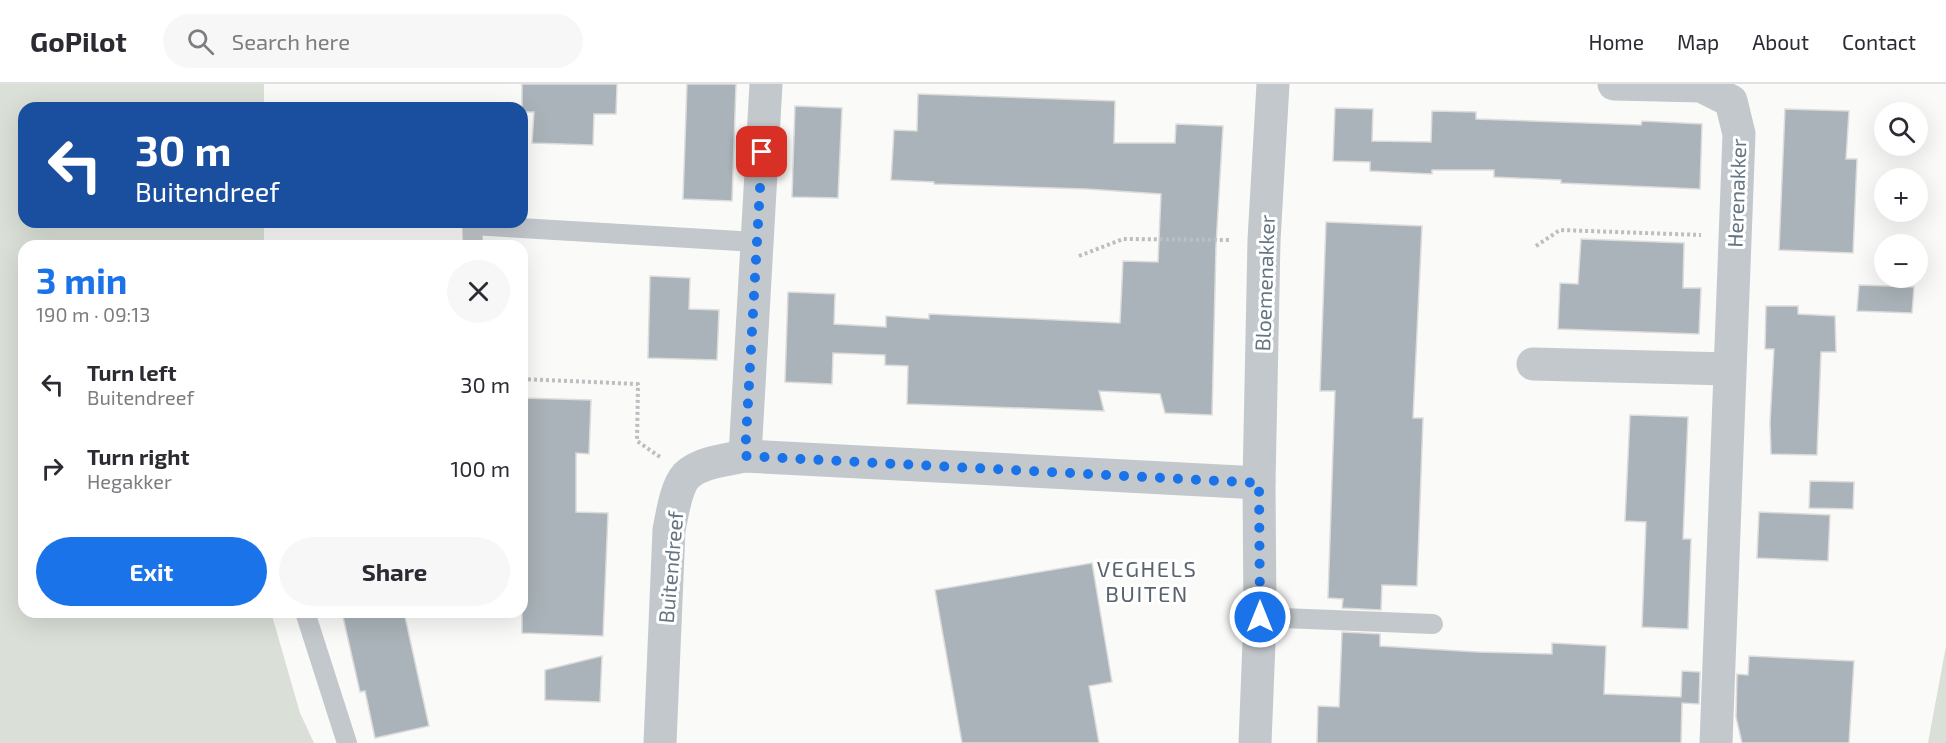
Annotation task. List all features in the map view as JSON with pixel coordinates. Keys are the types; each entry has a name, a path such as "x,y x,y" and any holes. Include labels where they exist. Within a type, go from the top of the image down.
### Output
{"street":[{"path":"745,456 766,84"},
{"name":"Bloemenakker","path":"1259,483 1264,240 1273,84"},
{"name":"Herenakker","path":"1614,84 1701,86 1731,101 1739,134 1716,743"},
{"path":"1533,364 1729,369"},
{"path":"686,476 704,466 745,456 1259,483 1260,617 1255,743"},
{"name":"Buitendreef","path":"660,743 669,530 677,495 686,476"}],"lane":[{"path":"528,228 756,242"},
{"path":"1260,617 1432,624"},
{"path":"307,618 346,743"}],"path":[{"path":"1536,246 1560,230 1735,237"},
{"path":"1078,256 1123,239 1264,240"},
{"path":"528,379 638,384 637,441 686,476"}],"shaded area":[{"path":"0,84 264,84 264,102 18,102 18,228 264,228 264,240 18,240 18,618 273,618 300,713 314,743 0,743"},
{"path":"1946,646 1946,743 1928,743"}],"building":[{"path":"522,84 617,84 616,114 594,114 593,145 532,143 534,112 528,112 528,102 522,102"},
{"path":"687,84 736,84 732,201 683,199"},
{"path":"918,94 1115,101 1114,143 1175,143 1176,124 1223,126 1216,245 1212,415 1165,413 1160,394 1099,391 1104,411 907,404 908,366 885,365 885,355 833,353 832,384 785,382 788,292 835,294 834,324 886,327 886,316 929,319 929,314 1120,323 1123,261 1158,262 1161,194 891,180 894,130 917,131"},
{"path":"795,106 842,108 838,198 792,197"},
{"path":"1335,108 1373,109 1372,141 1431,142 1432,111 1476,112 1476,119 1641,125 1642,121 1702,124 1700,189 1561,183 1561,180 1494,177 1494,170 1432,170 1432,174 1370,171 1370,162 1333,161"},
{"path":"1785,109 1849,111 1846,159 1857,159 1853,253 1779,250"},
{"path":"1326,222 1422,226 1413,418 1423,418 1417,586 1382,585 1381,610 1342,608 1343,599 1328,598 1335,391 1320,391"},
{"path":"1581,239 1684,243 1683,288 1701,288 1699,334 1558,329 1560,283 1578,284"},
{"path":"650,276 690,278 689,309 719,310 717,360 648,358"},
{"path":"1859,285 1874,286 1874,288 1914,288 1912,313 1857,311"},
{"path":"1766,306 1798,306 1798,314 1835,316 1836,352 1821,352 1817,455 1771,454 1770,423 1774,349 1765,349"},
{"path":"528,398 591,400 589,454 576,453 576,512 608,513 603,636 522,633 522,618 528,618"},
{"path":"1630,415 1688,417 1683,539 1691,539 1688,629 1642,627 1646,522 1625,521"},
{"path":"1810,481 1854,482 1853,509 1809,508"},
{"path":"1759,512 1830,515 1828,561 1757,558"},
{"path":"1092,563 1112,682 1089,686 1099,743 962,743 935,590"},
{"path":"343,618 405,618 429,726 375,738 365,691 360,692"},
{"path":"1342,632 1380,634 1380,646 1478,652 1552,654 1552,643 1606,646 1604,694 1681,697 1682,671 1700,672 1699,704 1682,703 1681,743 1317,743 1318,706 1339,707"},
{"path":"602,656 600,702 545,700 545,670"},
{"path":"1749,656 1854,661 1849,743 1742,743 1736,717 1737,674 1748,675"}],"district":[{"name":"VEGHELS BUITEN","path":"1147,580"}],"route":[{"path":"762,152 745,456 1259,483 1260,617"}]}
